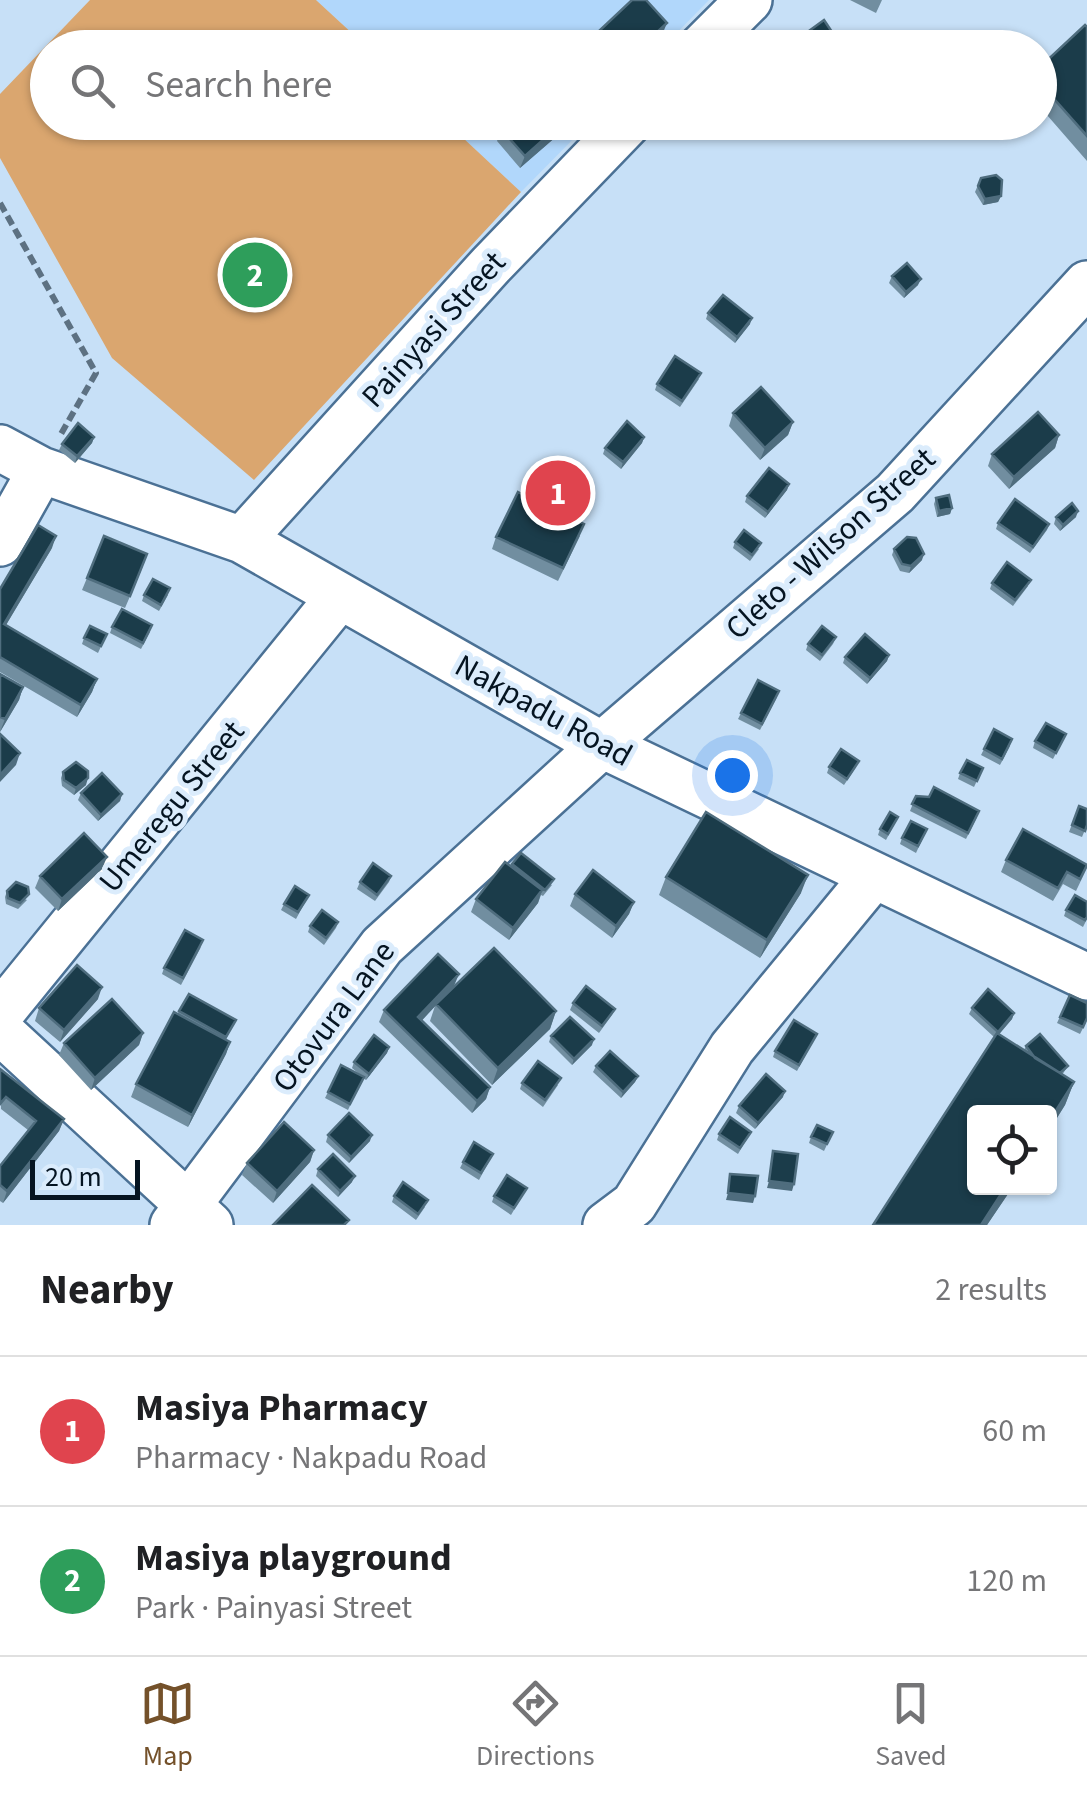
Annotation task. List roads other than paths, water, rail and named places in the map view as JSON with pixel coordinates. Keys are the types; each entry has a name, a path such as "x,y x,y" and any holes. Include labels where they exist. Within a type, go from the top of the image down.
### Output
{"street":[{"path":"720,30 750,0"},
{"name":"Painyasi Street","path":"242,540 491,264 612,140"},
{"name":"Cleto - Wilson Street","path":"602,745 895,493 1087,284"},
{"name":"Nakpadu Road","path":"0,448 41,470 242,540 602,745 872,878 1087,977"},
{"path":"0,543 41,470"},
{"name":"Umeregu Street","path":"0,1014 340,596"},
{"name":"Otovura Lane","path":"192,1218 382,946 602,745"},
{"path":"634,1218 732,1048 872,878"},
{"path":"0,1031 192,1218"}],"place":[{"name":"Masiya playground","path":"255,275"},
{"name":"Masiya Pharmacy","path":"558,493"}]}
